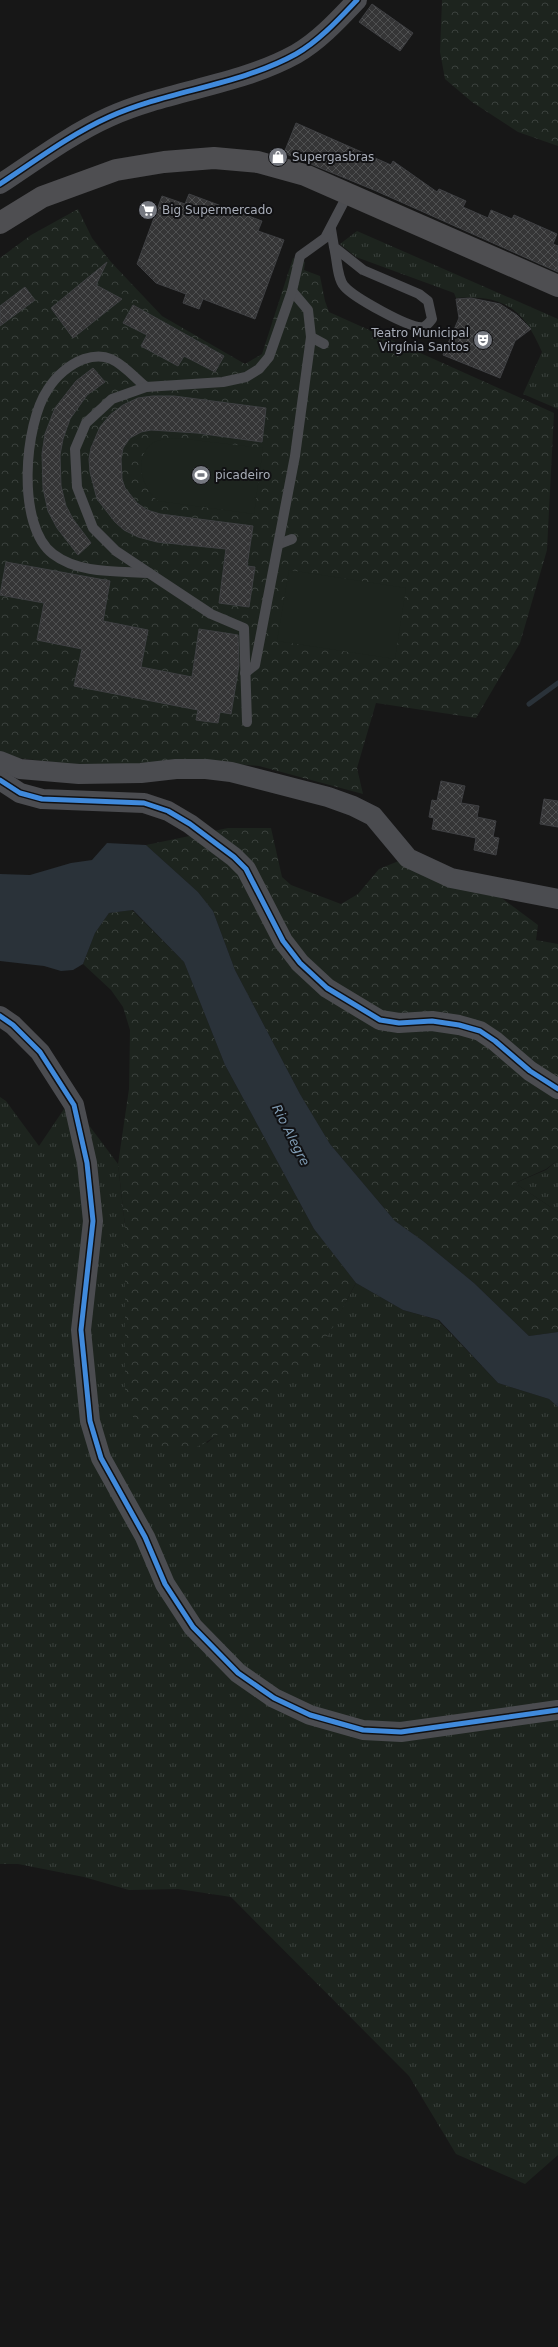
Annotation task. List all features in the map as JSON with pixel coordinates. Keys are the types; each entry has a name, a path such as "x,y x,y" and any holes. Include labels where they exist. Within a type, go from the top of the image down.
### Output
{"highway":[{"path":"0,223 42,197 116,170 164,162 214,158 258,162 305,175 558,286"}],"street":[{"path":"0,184 108,117 144,103 273,65 297,54 322,35 357,0"},
{"path":"0,761 20,769 79,774 206,769 238,774 328,797 373,816 408,858 451,878 558,899"},
{"path":"0,780 20,793 42,799 144,803 168,811 190,824 234,857 246,869 283,940 300,963 327,988 380,1020 399,1023 432,1021 459,1025 480,1031 495,1041 530,1071 558,1089"},
{"path":"0,1016 13,1024 40,1052 74,1105 87,1164 93,1221 81,1330 90,1421 101,1458 145,1537 165,1584 193,1627 238,1673 274,1698 310,1715 363,1730 401,1732 558,1710"}],"lane":[{"path":"247,722 244,628 211,614 149,573 116,551 93,528 77,487 75,450 86,423 112,399 146,387 224,382 246,377 259,369 269,357 292,291 300,256 324,238 348,194"},
{"path":"330,229 342,285 351,293 408,324 422,327 428,325 432,319 428,301 419,294 363,270 334,247"},
{"path":"245,673 255,665 279,544 295,456 311,336 308,310 292,291"},
{"path":"311,336 324,344"},
{"path":"146,387 110,359 94,355 73,363 48,389 35,417 26,468 29,504 36,531 51,553 70,566 149,573"},
{"path":"279,544 292,539"}],"green space":[{"path":"442,0 558,0 558,146 518,132 472,102 445,79 440,52"},
{"path":"78,209 92,238 111,262 162,316 245,364 262,354 293,258 305,262 304,270 320,276 325,301 329,312 554,413 547,550 520,643 476,718 376,703 357,768 363,794 259,766 222,763 78,765 9,757 0,752 0,258 31,235"},
{"path":"357,231 558,319 558,409 523,394 542,352 527,325 510,307 487,299 456,298 454,293 356,257 340,244"},
{"name":"picadeiro","path":"176,438 263,448 254,514 158,501 144,482 141,467 142,459 145,452 153,443"},
{"path":"289,570 406,588 395,659 277,641"},
{"path":"228,828 271,828 282,877 291,885 341,904 358,894 379,869 401,860 476,879 538,925 536,940 558,944 558,1160 546,1169 515,1183 558,1212 558,1332 529,1336 474,1283 423,1241 395,1221 330,1144 300,1094 235,970 213,911 198,892 146,845"},
{"path":"132,910 184,962 225,1065 314,1229 356,1283 327,1337 301,1365 240,1419 219,1434 186,1451 162,1446 146,1435 135,1420 125,1392 125,1226 118,1164 129,1089 130,1030 123,1007 111,990 83,964 95,933 109,913"},
{"path":"0,1097 6,1101 39,1146 66,1106 88,1124 118,1164 125,1226 125,1329 207,1443 286,1379 327,1337 356,1283 403,1310 438,1320 498,1383 549,1399 558,1407 558,2155 525,2184 456,2154 409,2076 231,1897 178,1889 129,1890 84,1877 18,1864 0,1864"},
{"path":"558,1160 558,1212 515,1183 546,1170"}],"water":[{"name":"Rio Alegre","path":"107,843 146,845 198,892 213,911 235,970 300,1094 330,1144 395,1221 423,1241 474,1283 529,1336 558,1332 558,1407 549,1399 498,1383 439,1320 403,1310 356,1283 314,1229 225,1065 184,962 133,910 109,913 95,933 83,964 73,970 61,971 44,966 0,961 0,874 30,875 71,863 92,860"}],"building":[{"path":"372,4 413,33 400,51 359,22"},
{"path":"296,123 391,165 393,161 437,192 439,189 466,201 463,207 488,218 491,210 512,219 514,215 557,234 553,244 558,246 558,272 374,190 284,153"},
{"path":"189,194 262,221 258,231 284,240 255,319 203,299 199,309 183,303 186,294 156,283 137,264 162,196 185,204"},
{"path":"107,262 96,285 122,299 73,338 51,308"},
{"path":"25,287 35,300 0,326 0,306"},
{"name":"Teatro Municipal Virgínia Santos","path":"471,298 500,304 517,315 531,329 515,341 500,378 443,355 459,318 456,299"},
{"path":"133,305 224,356 215,372 184,356 178,366 141,346 147,335 123,323"},
{"path":"93,368 105,382 87,395 70,419 63,439 60,455 61,486 66,506 73,519 91,543 78,555 57,528 48,511 43,488 42,454 45,434 55,408 76,381"},
{"path":"174,396 266,408 262,442 197,433 151,430 141,432 130,438 123,448 121,459 122,479 125,488 137,503 147,510 160,514 253,526 247,566 255,567 249,607 219,603 226,549 157,542 138,537 124,530 115,522 97,499 90,472 89,459 91,448 100,427 110,415 123,405 138,398"},
{"path":"6,562 110,581 103,621 148,630 141,667 192,677 199,629 238,635 239,665 231,714 220,712 218,723 196,720 198,710 74,686 82,649 37,640 44,603 0,595"},
{"path":"441,781 465,786 461,803 479,806 477,817 496,821 493,837 499,838 496,855 474,850 476,838 432,829 434,818 429,817 432,800 437,801"},
{"path":"544,799 558,801 558,827 540,824"}],"waterway":[{"path":"529,704 558,683"}],"cycle path":[{"path":"0,184 81,131 109,117 155,100 251,74 296,54 321,36 357,0"},
{"path":"0,780 20,793 42,799 144,803 168,811 190,824 234,857 246,869 283,941 300,963 327,988 380,1020 399,1023 432,1021 459,1025 480,1031 495,1041 530,1071 558,1089"},
{"path":"0,1016 13,1025 40,1052 74,1105 87,1163 93,1221 81,1330 90,1421 101,1458 145,1537 165,1584 193,1627 238,1673 274,1698 310,1715 363,1730 401,1732 558,1710"}],"place":[{"name":"Supergasbras","path":"278,157"},
{"name":"Big Supermercado","path":"148,210"},
{"name":"Teatro Municipal Virgínia Santos","path":"483,340"},
{"name":"picadeiro","path":"201,475"}]}
